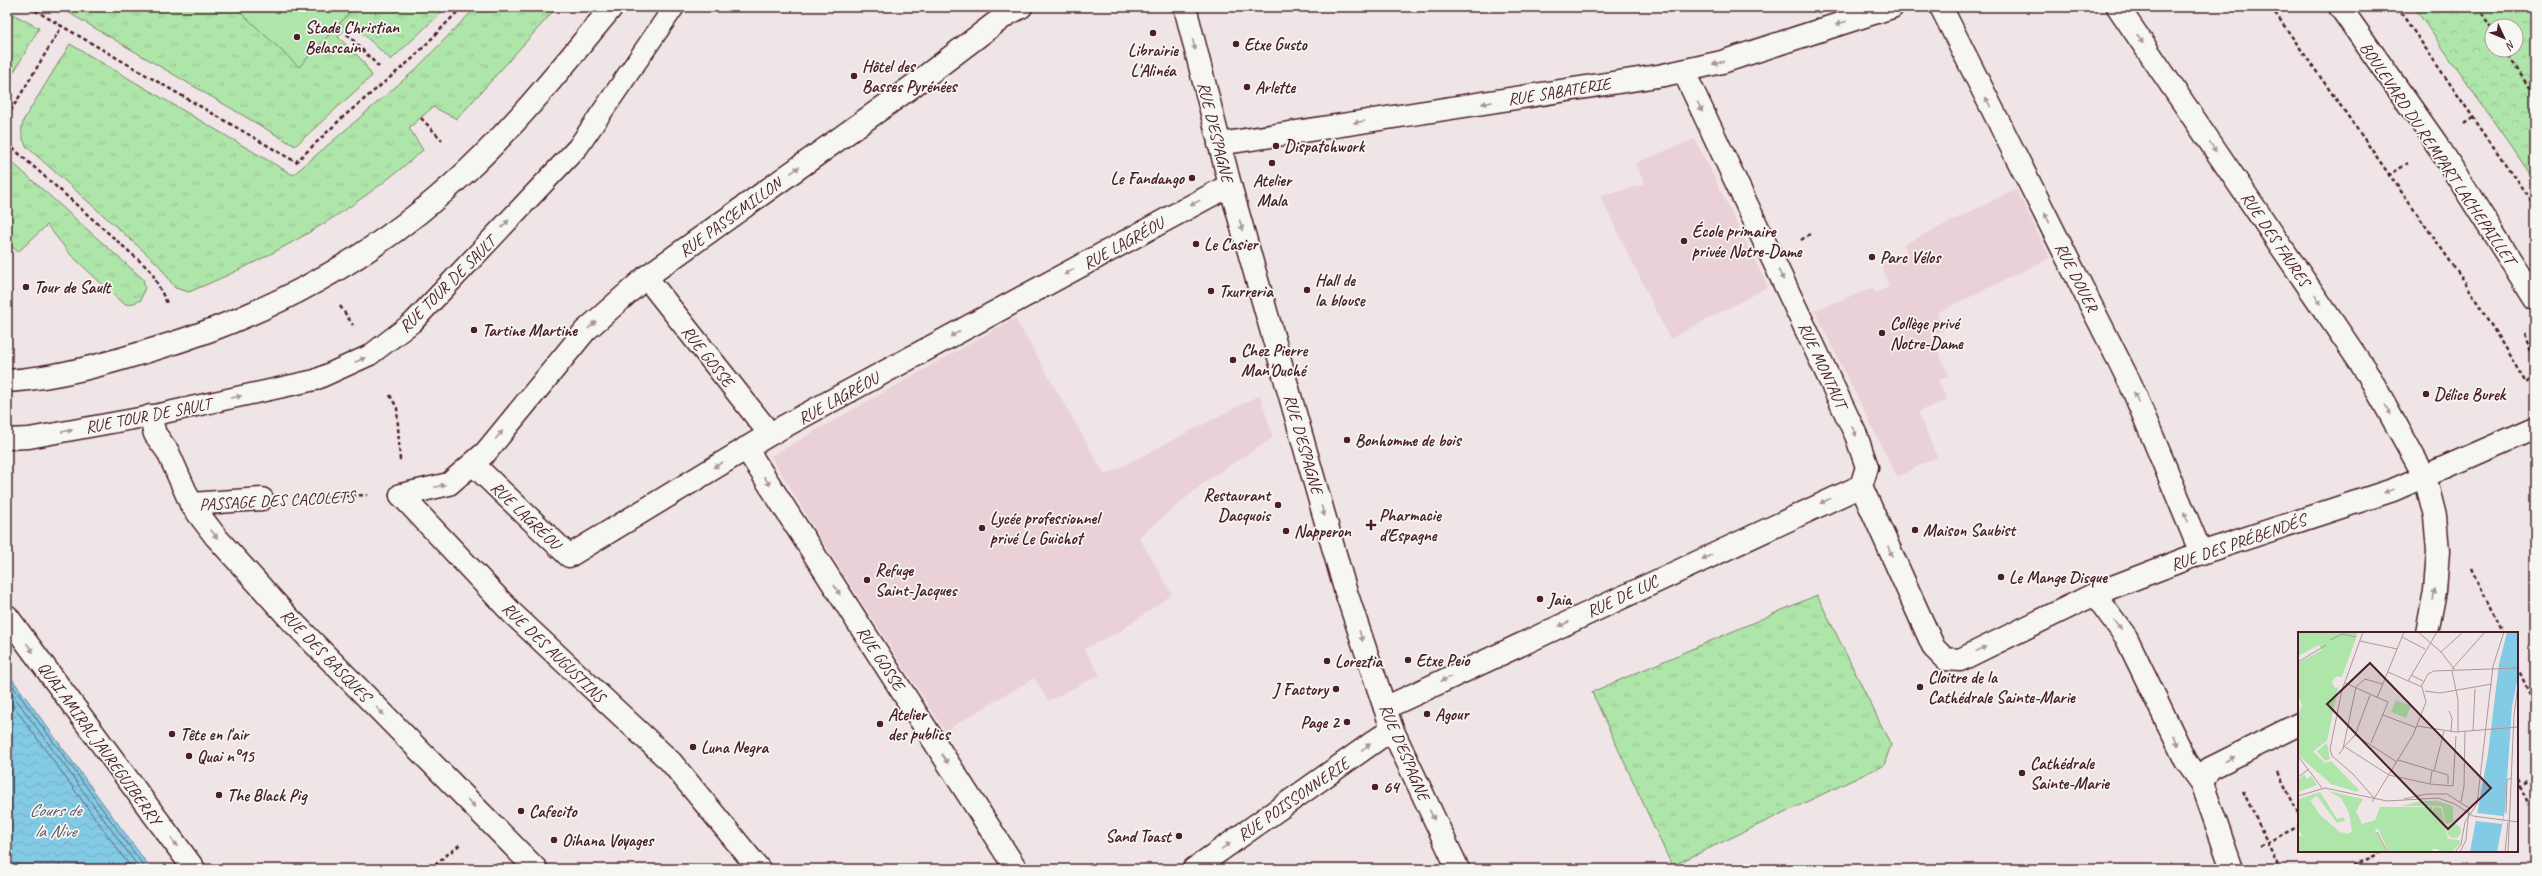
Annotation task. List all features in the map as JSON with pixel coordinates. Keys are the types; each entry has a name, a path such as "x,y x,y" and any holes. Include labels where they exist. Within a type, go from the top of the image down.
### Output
{"street":[{"path":"7,381 30,380 108,363 184,340 233,323 272,305 338,269 418,214 468,170 548,83 612,7"},
{"name":"RUE PASSEMILLON","path":"473,464 486,452 586,331 646,277 910,88 1006,15 1021,7"},
{"name":"RUE D'ESPAGNE","path":"1185,7 1230,185 1345,588 1392,729 1458,869"},
{"name":"RUE SABATERIE","path":"1219,144 1674,74 1892,7"},
{"name":"RUE DOUER","path":"1941,7 2131,385 2201,553"},
{"name":"RUE DES FAURES","path":"2118,7 2368,374 2425,477 2435,516 2438,551 2435,591 2427,632"},
{"name":"BOULEVARD DU REMPART LACHEPAILLET","path":"2340,7 2436,143 2535,299"},
{"name":"RUE MONTAUT","path":"1674,74 1856,435 1867,467 1861,486"},
{"name":"RUE LAGRÉOU","path":"473,464 569,556 770,434 1230,185"},
{"name":"RUE GOSSE","path":"646,277 770,434"},
{"name":"RUE DES BASQUES","path":"150,416 155,434 168,452 191,504 216,537 289,618 536,869"},
{"name":"RUE DES PRÉBENDÉS","path":"1861,486 1934,648 1945,658 1960,660 2097,592 2201,553 2393,490 2535,428"},
{"name":"RUE GOSSE","path":"746,448 1016,869"},
{"path":"402,495 449,484 473,464"},
{"name":"RUE DE LUC","path":"1385,708 1861,486"},
{"name":"RUE DES AUGUSTINS","path":"402,495 512,613 670,762 759,869"},
{"name":"PASSAGE DES CACOLETS","path":"191,504 262,499"},
{"path":"2097,592 2099,600 2126,637 2186,761 2202,783 2231,865"},
{"name":"QUAI AMIRAL JAUREGUIBERRY","path":"7,616 194,869"},
{"path":"2202,783 2209,769 2298,724"},
{"name":"RUE POISSONNERIE","path":"1194,869 1392,729"}],"lane":[{"name":"RUE TOUR DE SAULT","path":"7,439 29,438 150,416 315,380 370,355 413,322 578,146 674,7"}],"path":[{"path":"29,7 296,162 343,118 412,59 462,7"},
{"path":"2271,7 2388,176 2465,282 2526,383 2535,376"},
{"path":"2397,7 2474,116 2535,207"},
{"path":"2478,7 2485,18"},
{"path":"7,117 62,26"},
{"path":"347,34 381,69"},
{"path":"2510,58 2535,98"},
{"path":"2468,121 2474,116"},
{"path":"421,118 442,140"},
{"path":"7,143 151,271 167,303"},
{"path":"2388,176 2407,164"},
{"path":"340,305 355,329"},
{"path":"2521,326 2535,360"},
{"path":"390,395 397,408 402,495"},
{"name":"PASSAGE DES CACOLETS","path":"262,499 364,495"},
{"path":"2518,668 2530,695 2535,692"},
{"path":"2263,742 2298,813"},
{"path":"2229,759 2280,869"},
{"path":"2529,805 2518,786 2535,776"},
{"path":"2231,865 2268,842 2298,827"},
{"path":"429,869 463,842"},
{"path":"2347,869 2382,852"}],"shaded area":[{"name":"École primaire privée Notre-Dame","path":"1695,139 1768,287 1670,339 1600,196 1645,184 1635,163"},
{"name":"Collège privé Notre-Dame","path":"2016,189 2050,258 1937,313 1944,330 1931,336 1949,375 1938,381 1947,400 1918,412 1937,457 1897,477 1814,310 1872,288 1875,293 1889,287 1881,264 1907,252 1903,245"},
{"name":"Lycée professionnel privé Le Guichot","path":"1015,318 1105,475 1260,395 1273,438 1210,478 1139,537 1172,594 1119,632 1084,649 1100,675 1048,701 1034,678 945,731 819,536 771,456"}],"green space":[{"path":"59,7 447,7 391,60 351,23 338,37 362,60 372,76 295,146"},
{"name":"Stade Christian Belascain","path":"235,7 355,7 299,67"},
{"path":"476,7 557,7 457,119 433,107 409,128 423,150 397,172 341,213 312,231 252,264 189,292 175,288 159,265 27,147 22,137 24,119 70,44 293,175 415,70"},
{"path":"2414,7 2535,7 2535,181"},
{"path":"7,11 39,28 7,84"},
{"path":"7,161 14,164 143,279 145,287 141,300 129,305 121,302 70,254 47,225 18,252 7,242"},
{"path":"1817,595 1891,745 1884,765 1672,866 1592,692"}],"water":[{"name":"Cours de la Nive","path":"7,672 151,869 7,869"}],"place":[{"name":"Librairie L'Alinéa","path":"1153,33"},
{"name":"Stade Christian Belascain","path":"297,37"},
{"name":"Etxe Gusto","path":"1236,44"},
{"name":"Hôtel des Basses Pyrénées","path":"854,76"},
{"name":"Arlette","path":"1247,87"},
{"name":"Dispatchwork","path":"1276,146"},
{"name":"Atelier Mala","path":"1272,163"},
{"name":"Le Fandango","path":"1192,178"},
{"name":"École primaire privée Notre-Dame","path":"1684,241"},
{"name":"Le Casier","path":"1196,244"},
{"name":"Parc Vélos","path":"1872,257"},
{"name":"Tour de Sault","path":"26,287"},
{"name":"Hall de la blouse","path":"1307,290"},
{"name":"Txurreria","path":"1211,291"},
{"name":"Tartine Martine","path":"474,330"},
{"name":"Collège privé Notre-Dame","path":"1882,333"},
{"name":"Chez Pierre Man'Ouché","path":"1233,360"},
{"name":"Délice Burek","path":"2426,394"},
{"name":"Bonhomme de bois","path":"1347,440"},
{"name":"Restaurant Dacquois","path":"1278,505"},
{"name":"Pharmacie d'Espagne","path":"1371,525"},
{"name":"Lycée professionnel privé Le Guichot","path":"982,528"},
{"name":"Maison Saubist","path":"1915,530"},
{"name":"Napperon","path":"1286,531"},
{"name":"Le Mange Disque","path":"2001,577"},
{"name":"Refuge Saint-Jacques","path":"867,580"},
{"name":"Jaia","path":"1540,599"},
{"name":"Etxe Peio","path":"1408,660"},
{"name":"Loreztia","path":"1327,661"},
{"name":"Cloitre de la Cathédrale Sainte-Marie","path":"1920,687"},
{"name":"J Factory","path":"1336,689"},
{"name":"Agour","path":"1427,714"},
{"name":"Page 2","path":"1347,722"},
{"name":"Atelier des publics","path":"880,724"},
{"name":"Tête en l'air","path":"172,734"},
{"name":"Luna Negra","path":"693,747"},
{"name":"Quai n°15","path":"189,756"},
{"name":"Cathédrale Sainte-Marie","path":"2022,773"},
{"name":"64","path":"1375,787"},
{"name":"The Black Pig","path":"219,795"},
{"name":"Cafecito","path":"521,811"},
{"name":"Sand Toast","path":"1179,836"},
{"name":"Oihana Voyages","path":"554,840"}]}
